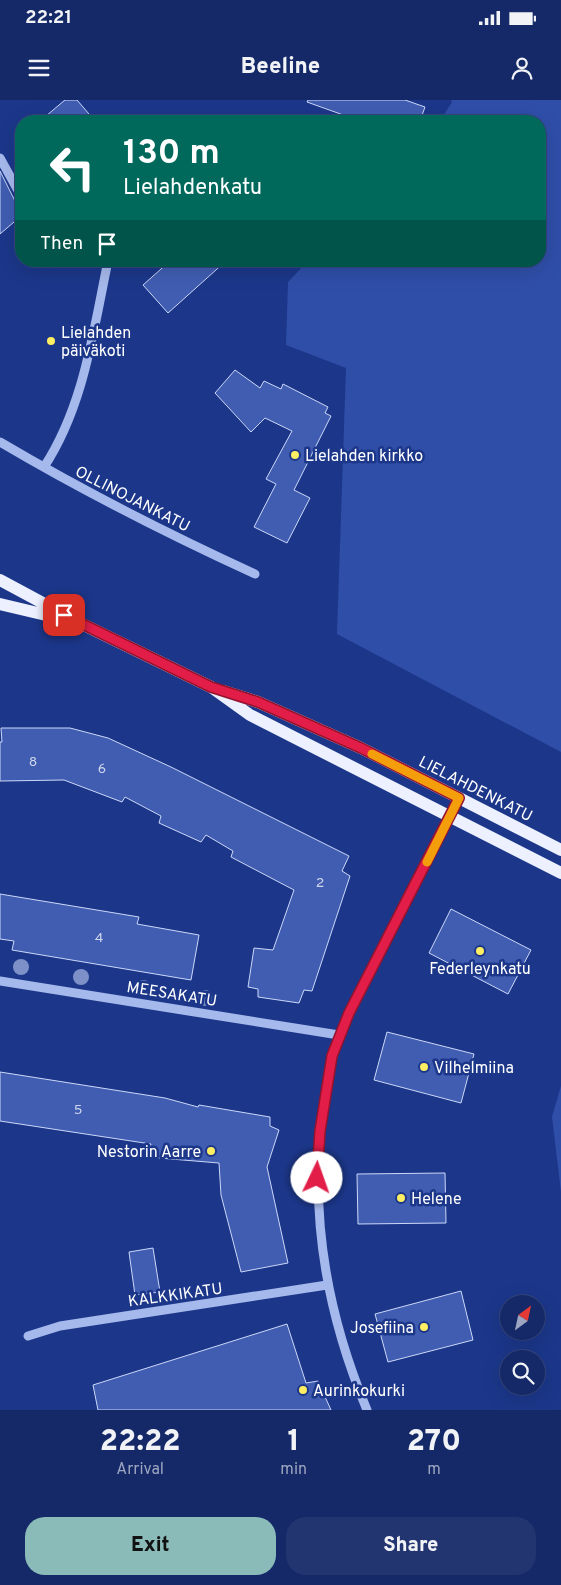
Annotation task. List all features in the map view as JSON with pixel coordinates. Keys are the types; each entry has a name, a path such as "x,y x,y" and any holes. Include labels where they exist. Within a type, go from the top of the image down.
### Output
{"main road":[{"name":"LIELAHDENKATU","path":"0,580 80,623 211,687 258,702 361,748 561,850"},
{"name":"LIELAHDENKATU","path":"0,604 80,623"},
{"name":"LIELAHDENKATU","path":"211,687 250,715 561,873"}],"street":[{"path":"0,158 15,185"},
{"path":"44,467 58,445 68,422 85,370 107,267"},
{"name":"OLLINOJANKATU","path":"0,442 127,512 255,574"},
{"path":"367,1410 340,1340 327,1285 317,1205 317,1164 320,1131 332,1056 339,1035 459,798"},
{"name":"MEESAKATU","path":"0,981 339,1035"},
{"name":"KALKKIKATU","path":"28,1336 60,1326 327,1285"}],"shaded area":[{"path":"451,100 561,100 561,752 337,634 346,368 286,345 288,282 302,267 546,267 546,115 444,115 452,102"},
{"path":"561,1086 561,1192 552,1117"}],"building":[{"path":"65,100 77,100 90,115 47,115"},
{"path":"308,100 405,100 425,107 422,115 343,115 307,102"},
{"path":"0,171 15,201 15,221 0,234"},
{"path":"163,267 219,267 168,313 143,285"},
{"name":"Lielahden kirkko","path":"235,370 260,388 264,381 281,389 283,384 328,407 325,413 331,416 294,490 310,498 287,543 254,527 276,484 266,479 292,431 265,418 251,432 215,393"},
{"path":"1,728 70,728 108,738 171,767 349,856 342,871 350,876 312,991 304,990 299,1003 258,997 258,989 248,987 254,948 273,950 294,890 231,857 233,851 206,835 201,842 159,823 161,816 125,797 122,802 64,780 0,781"},
{"path":"0,894 139,917 137,924 199,935 191,980 12,950 14,941 0,939"},
{"name":"Federleynkatu","path":"451,909 531,950 508,994 429,953"},
{"name":"Vilhelmiina","path":"387,1032 474,1054 461,1103 374,1080"},
{"path":"0,1072 165,1098 198,1107 199,1105 270,1117 270,1126 279,1130 267,1167 288,1263 241,1272 221,1195 219,1163 147,1157 151,1144 0,1121"},
{"name":"Helene","path":"445,1173 446,1223 358,1224 357,1174"},
{"path":"153,1248 160,1292 135,1295 129,1252"},
{"name":"Josefiina","path":"461,1291 473,1340 388,1362 375,1314"},
{"path":"287,1324 306,1383 318,1381 331,1410 98,1410 93,1385"}],"slow traffic":[{"path":"372,754 459,798 427,862"}],"place":[{"name":"Lielahden päiväkoti","path":"51,341"},
{"name":"Lielahden kirkko","path":"295,455"},
{"name":"Federleynkatu","path":"480,951"},
{"name":"Vilhelmiina","path":"424,1067"},
{"name":"Nestorin Aarre","path":"211,1151"},
{"name":"Helene","path":"401,1198"},
{"name":"Josefiina","path":"424,1327"},
{"name":"Aurinkokurki","path":"303,1390"}],"route":[{"path":"64,615 211,687 258,702 361,748 459,798 339,1035 332,1056 320,1131 317,1178"}]}
